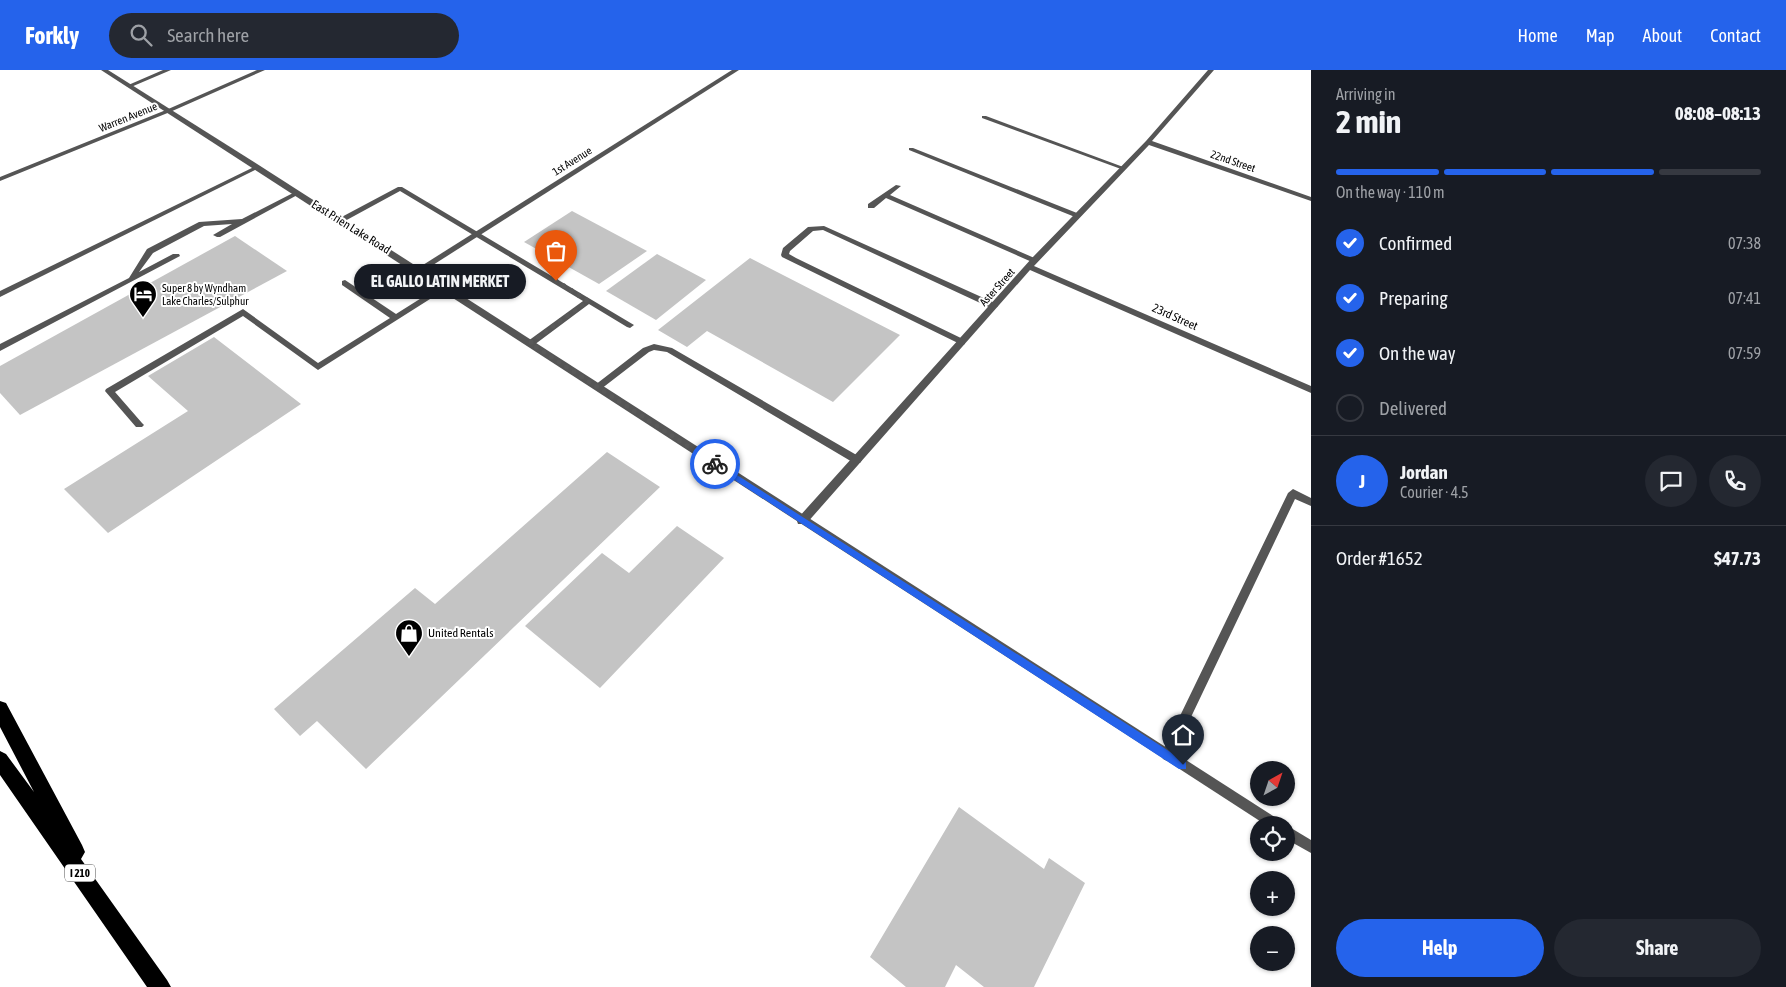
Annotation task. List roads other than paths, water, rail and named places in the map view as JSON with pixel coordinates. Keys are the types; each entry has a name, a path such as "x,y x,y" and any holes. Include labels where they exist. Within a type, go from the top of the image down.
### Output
{"highway":[{"path":"0,709 102,904"},
{"name":"I 210","path":"0,760 160,987"}],"street":[{"name":"East Prien Lake Road","path":"104,70 419,270 802,521 1262,816"},
{"path":"129,86 168,70"},
{"name":"Warren Avenue","path":"0,179 168,111 262,70"},
{"name":"1st Avenue","path":"419,270 476,232 736,70"},
{"name":"Aster Street","path":"802,521 1032,264 1148,142 1211,70"},
{"path":"984,117 1123,168"},
{"name":"22nd Street","path":"1148,142 1311,199"},
{"path":"912,149 1078,215"},
{"path":"0,294 258,167"},
{"path":"870,206 898,186"},
{"path":"340,220 400,188 630,325"},
{"path":"217,234 297,193"},
{"name":"23rd Street","path":"884,195 1311,390"},
{"path":"131,279 150,251 167,242 202,224 243,221"},
{"path":"962,342 793,260 785,255 786,250 811,228 824,228 994,306"},
{"path":"0,348 176,256"},
{"path":"345,284 396,318"},
{"path":"139,425 109,391 243,312 318,367 445,287"},
{"path":"530,343 588,301"},
{"path":"598,387 646,350 662,347 857,460"},
{"path":"1167,755 1293,493 1311,502"},
{"path":"1295,837 1311,847"}],"place":[{"name":"EL GALLO LATIN MERKET","path":"556,281"},
{"name":"Super 8 by Wyndham Lake Charles/Sulphur","path":"143,318"},
{"name":"United Rentals","path":"409,657"}]}
